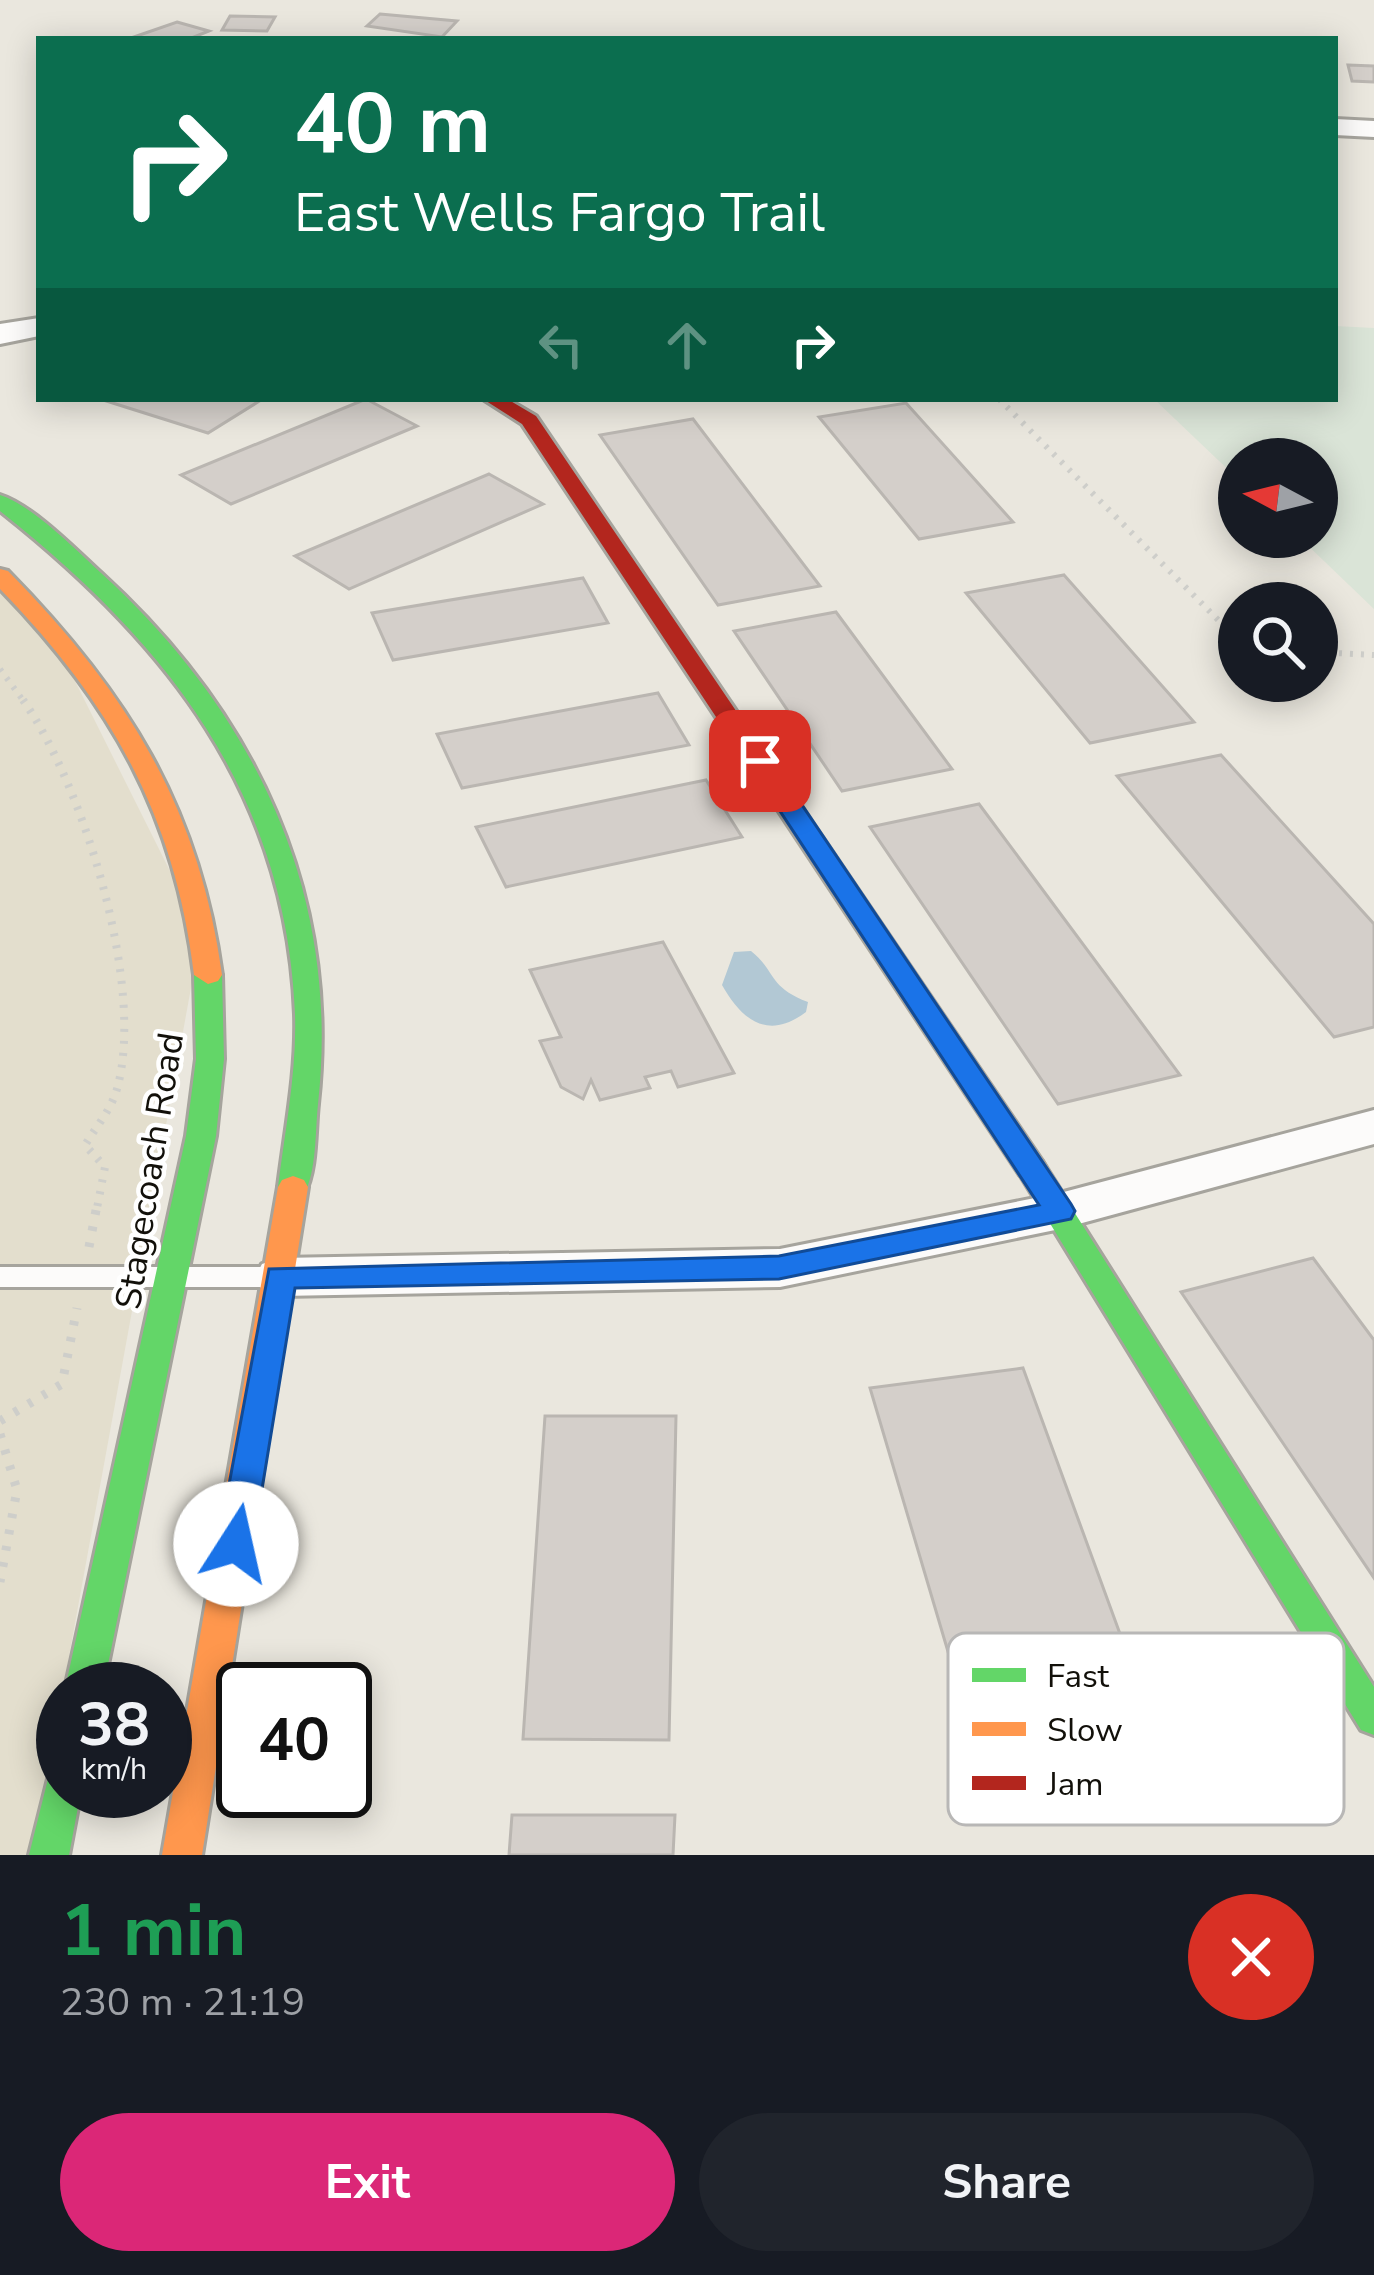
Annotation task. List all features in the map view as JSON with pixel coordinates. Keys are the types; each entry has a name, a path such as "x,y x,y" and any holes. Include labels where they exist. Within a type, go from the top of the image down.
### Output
{"street":[{"path":"1338,127 1374,129"},
{"path":"498,402 531,423 1060,1211 1321,1633"},
{"path":"0,501 60,541 158,632 206,694 242,755 271,830 294,911 309,1004 281,1277 182,1855"},
{"name":"Stagecoach Road","path":"0,576 41,613 126,718 158,778 201,933 211,1022 199,1133 90,1662"},
{"path":"281,1277 779,1268 1060,1211 1374,1127"},
{"path":"1344,1670 1374,1719"},
{"path":"49,1855 57,1818"}],"lane":[{"path":"0,1277 281,1277"}],"path":[{"path":"1002,402 1218,620"},
{"path":"1338,653 1374,656"},
{"path":"0,669 53,746 91,835 106,892 122,1048 117,1091 85,1145 105,1167"},
{"path":"0,1421 62,1384"},
{"path":"0,1434 18,1466 18,1485 17,1522 0,1582"}],"shaded area":[{"path":"1338,326 1374,328 1374,609 1321,558 1338,558 1338,438 1218,438 1218,460 1157,402 1338,402"},
{"path":"0,576 41,613 201,933 68,1662 36,1662 36,1818 57,1818 49,1855 0,1855"}],"water":[{"path":"751,951 779,984 808,1002 806,1012 769,1026 739,1009 722,985 734,952"}],"building":[{"path":"380,14 457,21 443,36 367,26"},
{"path":"230,16 275,17 267,31 222,30"},
{"path":"177,22 209,31 196,36 137,36"},
{"path":"1348,65 1374,66 1374,82 1352,81"},
{"path":"110,402 258,402 208,433"},
{"path":"359,402 372,402 417,426 231,504 181,475"},
{"path":"906,403 1013,522 919,539 819,417"},
{"path":"693,419 820,586 718,605 600,435"},
{"path":"489,474 543,504 349,589 295,556"},
{"path":"1064,575 1194,722 1090,743 966,593"},
{"path":"583,578 608,623 393,660 372,613"},
{"path":"836,612 952,769 842,791 734,631"},
{"path":"658,693 689,745 462,788 437,734"},
{"path":"1221,755 1374,924 1374,1027 1334,1037 1117,776"},
{"path":"706,780 742,837 506,887 476,827"},
{"path":"979,804 1180,1075 1058,1104 870,827"},
{"path":"663,942 734,1073 678,1087 671,1071 645,1077 650,1088 600,1100 591,1080 583,1099 561,1087 540,1041 561,1037 530,970"},
{"path":"1313,1258 1374,1340 1374,1578 1181,1292"},
{"path":"1023,1368 1120,1633 948,1633 948,1652 870,1388"},
{"path":"545,1416 676,1416 669,1740 523,1739"},
{"path":"512,1815 675,1815 673,1855 509,1855"}],"traffic: fast":[{"path":"0,501 120,603 172,659 217,721 254,787 282,857 301,933 309,1014 293,1187"},
{"path":"90,1662 201,1136 210,1059 208,975"},
{"path":"1031,1168 1320,1633"},
{"path":"1344,1671 1374,1719"},
{"path":"49,1855 57,1818"}],"traffic: slow":[{"path":"0,576 78,661 142,756 186,861 208,975"},
{"path":"737,730 1031,1168"},
{"path":"182,1855 293,1187"}],"traffic: jam":[{"path":"498,402 529,420 737,730"}],"route":[{"path":"236,1544 281,1277 779,1268 1060,1211 760,761"}]}
